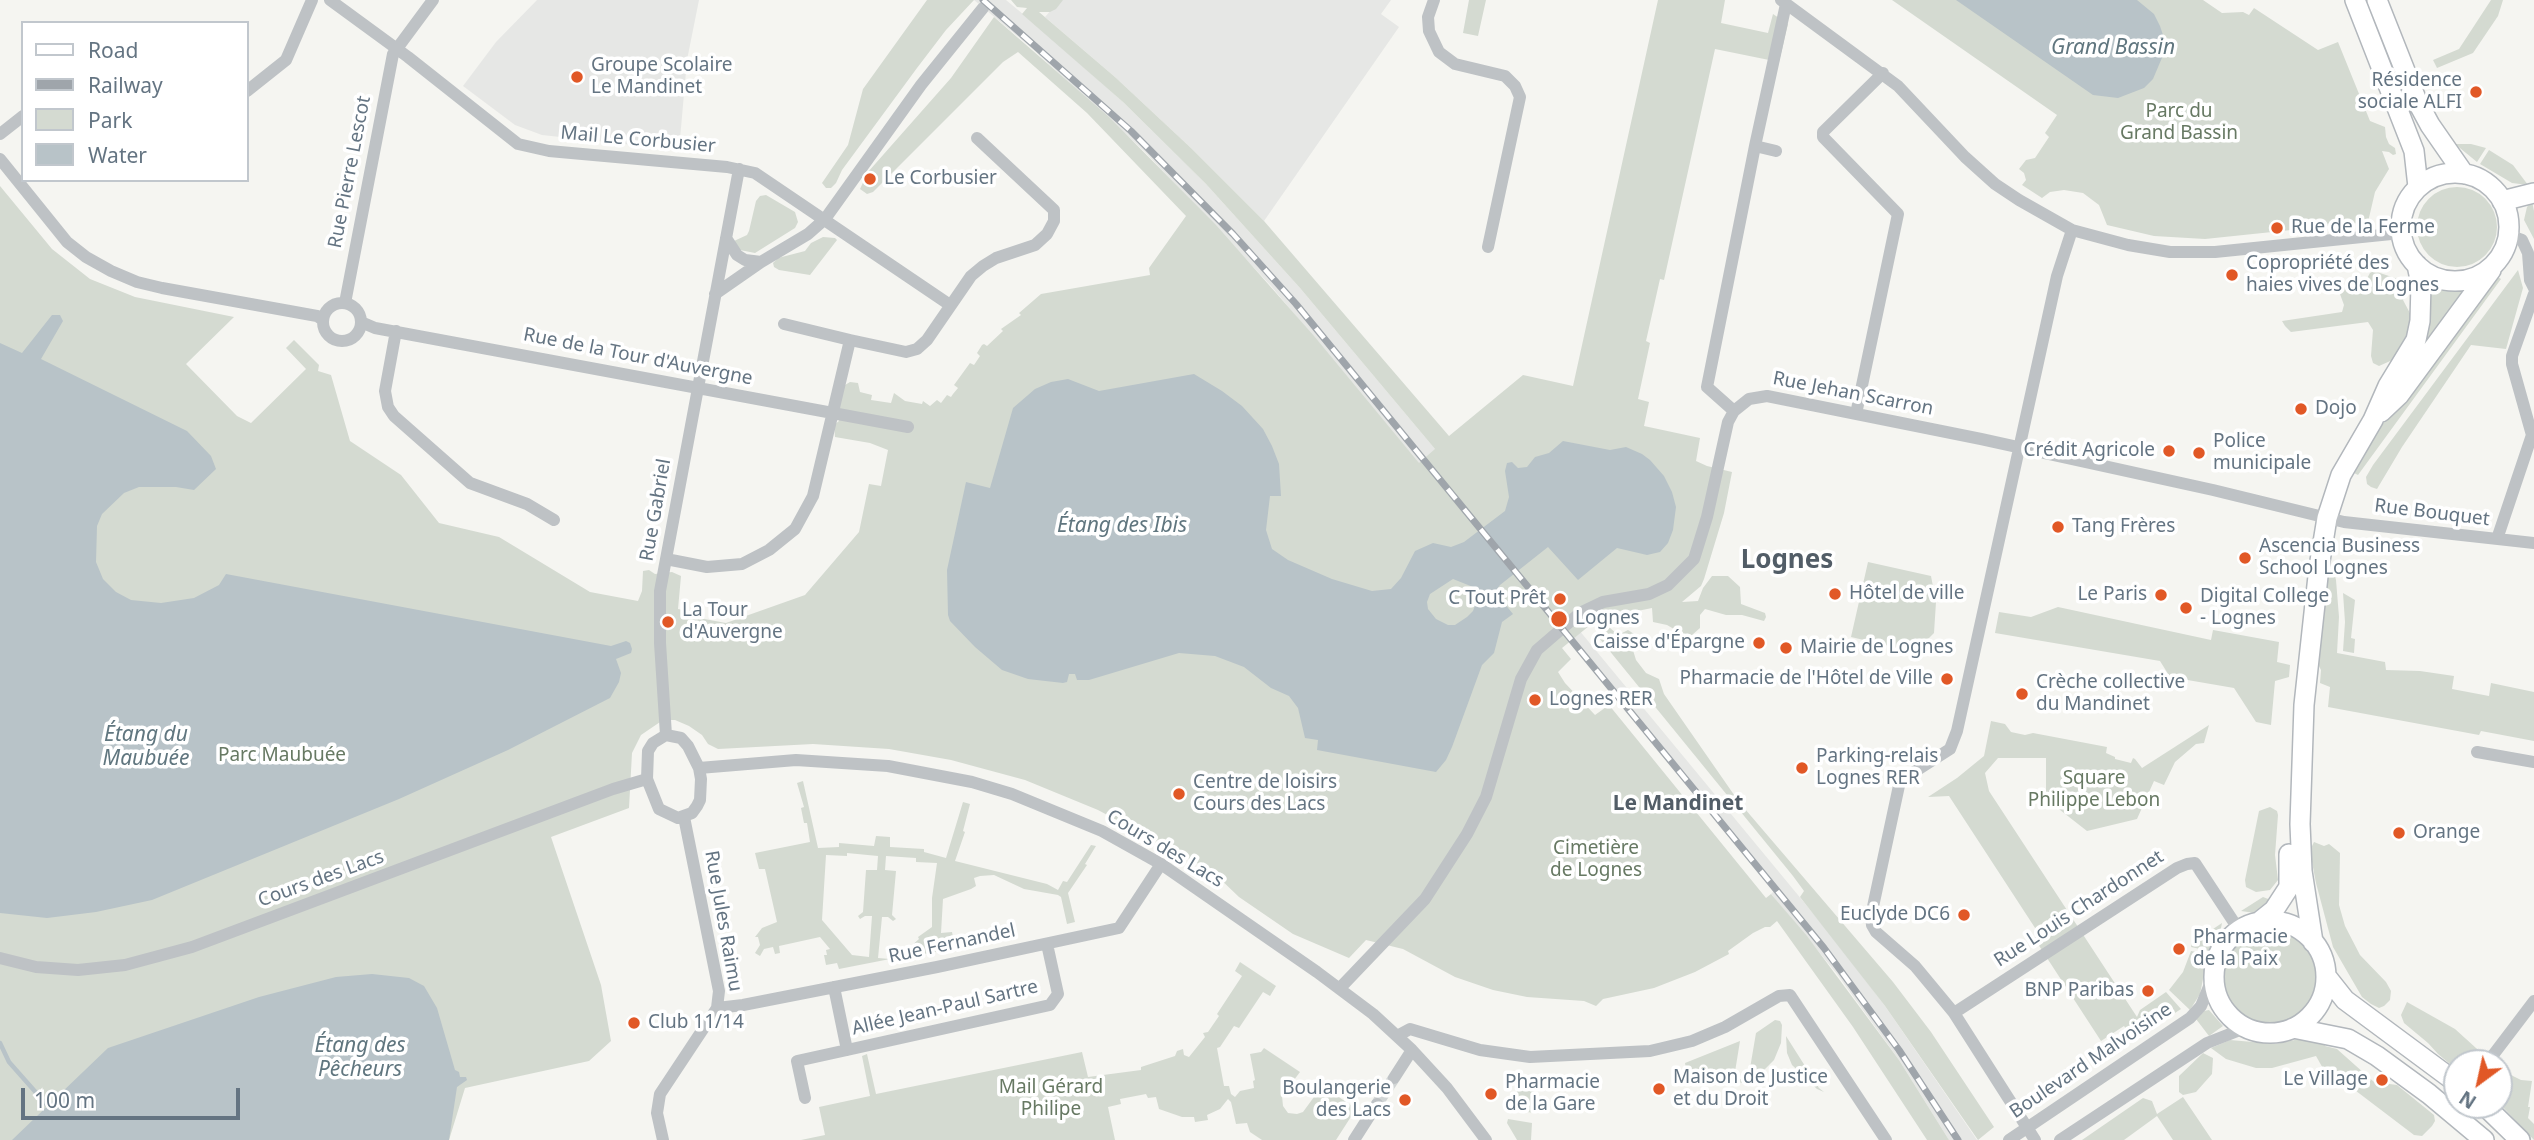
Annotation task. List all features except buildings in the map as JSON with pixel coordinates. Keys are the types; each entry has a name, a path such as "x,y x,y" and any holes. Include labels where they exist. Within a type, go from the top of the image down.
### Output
{"street":[{"path":"248,90 286,60 312,0"},
{"name":"Mail Le Corbusier","path":"330,0 518,144 549,151 739,169 755,173 950,305"},
{"path":"396,49 433,0"},
{"path":"1434,0 1428,24 1439,52 1455,64 1505,76 1515,86 1520,97 1488,247"},
{"path":"2355,0 2414,151 2418,187"},
{"path":"2377,0 2417,101 2464,174"},
{"path":"1340,988 1425,899 1467,834 1486,797 1521,679 1536,650 1580,613 1603,602 1649,594 1668,585 1694,559 1707,516 1728,422 1734,411 1707,387 1784,2 1883,73 1914,102 1965,158 1987,177 2019,200 2072,230 2170,253 2215,253 2401,233"},
{"path":"715,294 808,234 825,219 921,85 983,8"},
{"name":"Rue Pierre Lescot","path":"345,303 388,73 396,49"},
{"path":"1856,414 1898,214 1823,137 1824,132 1883,73"},
{"path":"0,134 21,118"},
{"path":"784,324 906,352 918,349 971,276 996,258 1035,244 1046,234 1054,221 1054,210 977,138"},
{"path":"1755,146 1776,151"},
{"path":"0,159 67,242 111,271 137,282 162,288 317,316 323,320 328,336 344,341 354,337 361,322 358,312 345,303 333,305 323,320"},
{"name":"Rue Gabriel","path":"666,736 663,720 660,591 739,169"},
{"path":"2313,942 2302,871 2300,824 2304,705 2320,517 2373,420 2388,386 2416,340 2420,321 2421,284 2417,265 2407,250 2401,233 2406,203 2418,187 2444,174 2464,174 2482,180 2502,201 2508,221 2508,235 2498,259 2399,395 2373,420"},
{"path":"2502,201 2534,193"},
{"path":"2035,1140 1954,1013 1930,982 1872,925 1871,916 1900,781 1942,755 1954,741 2057,276 2072,230"},
{"path":"2508,235 2522,240 2528,253 2530,280 2534,288"},
{"path":"726,237 737,255 745,260 761,262"},
{"path":"2417,265 2434,276 2464,280 2483,272 2498,259"},
{"path":"2496,539 2532,435 2512,356 2534,294"},
{"name":"Rue de la Tour d'Auvergne","path":"361,322 367,326 908,428"},
{"path":"396,331 385,391 388,407 397,420 470,483 527,504 554,520"},
{"path":"666,559 707,567 742,564 769,550 795,529 813,496 850,340"},
{"name":"Rue Jehan Scarron","path":"1734,411 1749,399 1767,396 2020,448 2320,517"},
{"name":"Rue Bouquet","path":"2320,517 2534,543"},
{"path":"2259,922 2274,910 2289,887 2288,829 2293,729 2304,705"},
{"path":"666,736 681,738 691,750 699,768 700,800 692,813 684,817 672,817 659,808 647,779 648,751 653,743 666,736"},
{"path":"2477,752 2534,762"},
{"name":"Cours des Lacs","path":"699,768 796,760 888,766 934,774 1012,794 1102,831 1161,864 1340,988 1412,1050 1447,1088 1486,1140"},
{"name":"Cours des Lacs","path":"0,958 36,967 78,970 125,965 192,947 613,789 647,779"},
{"name":"Rue Jules Raimu","path":"663,1140 657,1113 660,1094 717,1008 719,991 684,817"},
{"name":"Rue Louis Chardonnet","path":"1954,1013 2177,868 2195,863 2239,930"},
{"name":"Rue Fernandel","path":"717,1008 834,987 1119,928 1161,864"},
{"path":"2259,922 2289,924 2306,934 2322,958 2326,976 2318,1007 2303,1023 2274,1034 2245,1028 2236,1023 2222,1007 2214,988 2213,977 2223,945 2239,930 2259,922"},
{"name":"Allée Jean-Paul Sartre","path":"834,987 847,1050 1051,1006 1058,994 1047,944"},
{"path":"2326,976 2345,1000 2443,1073"},
{"name":"Boulevard Malvoisine","path":"2009,1140 2190,1018 2201,1006 2213,977"},
{"path":"1397,1036 1410,1030 1480,1050 1530,1057 1650,1051 1692,1041 1726,1027 1779,996 1790,995 1886,1140"},
{"path":"2498,1049 2534,1001"},
{"path":"2060,1140 2207,1043 2245,1028"},
{"path":"2294,1028 2348,1039 2443,1099"},
{"path":"805,1098 797,1061 847,1050"},
{"path":"1394,1078 1412,1050"},
{"path":"1354,1140 1377,1104"},
{"path":"2465,1119 2484,1140"},
{"path":"2498,1119 2520,1140"}],"shaded area":[{"name":"Groupe Scolaire Le Mandinet","path":"537,0 699,0 687,60 679,150 542,135 515,125 463,86 496,42"},
{"path":"974,0 1006,0 1041,29 1123,102 1206,184 1300,288 1477,499 1474,503 1831,935 1885,1006 1977,1140 1949,1140 1899,1060 1837,974 1771,894 1774,891 1511,568 1419,464 1271,286 1144,151 1028,45"},
{"path":"1060,0 1391,0 1381,14 1399,27 1264,221 1115,77 1045,17"}],"green space":[{"path":"927,0 974,0 946,30 917,68 842,170 836,183 831,188 826,188 822,183 848,145 863,89"},
{"name":"Parc Maubuée","path":"1011,0 1063,0 1050,12 1039,12 1115,77 1264,221 1449,436 1523,375 1573,386 1658,0 1725,0 1721,23 1768,33 1773,14 1788,24 1779,62 1715,49 1664,280 1660,279 1646,341 1650,343 1638,399 1649,402 1644,426 1700,438 1696,461 1732,472 1724,513 1704,579 1701,586 1682,602 1698,601 1712,576 1728,576 1740,587 1741,604 1765,613 1766,617 1764,621 1705,609 1700,615 1700,628 1692,635 1686,636 1667,625 1653,622 1652,608 1608,617 1589,626 1562,648 1571,659 1558,672 1595,715 1609,705 1766,898 1771,894 1807,936 1899,1060 1949,1140 1927,1140 1853,1027 1777,921 1770,927 1753,933 1728,951 1729,954 1695,972 1654,988 1603,999 1596,1006 1584,1001 1527,997 1493,990 1455,977 1403,949 1366,940 1349,958 1293,934 1239,897 1216,875 1197,863 1098,810 1025,780 951,760 889,749 813,744 718,749 708,744 702,735 689,726 675,720 663,720 641,735 632,753 629,808 551,837 601,985 611,1041 589,1061 465,1088 449,1140 0,1140 0,186 52,249 90,279 135,297 234,317 186,364 237,416 251,423 306,369 286,348 294,340 319,365 318,371 331,375 350,441 401,475 439,523 499,537 590,592 638,601 642,591 643,571 649,570 655,574 672,572 681,576 678,609 699,613 699,618 726,623 805,595 859,532 869,484 881,486 888,450 870,443 835,437 834,425 839,421 836,407 845,385 850,382 858,383 860,392 872,395 871,400 891,403 894,393 905,401 922,404 923,401 930,406 937,400 941,403 947,395 951,397 958,388 954,385 970,363 974,365 980,356 977,353 982,345 987,346 1003,331 1001,329 1021,315 1019,313 1041,294 1150,275 1149,268 1186,216 1087,113 1018,52 1003,62 873,192 867,194 860,189 868,172 951,78 994,17 1109,117 1216,225 1314,336 1419,463 1435,449 1300,288 1206,184 1123,102 1022,14 1027,8 1017,7"},
{"path":"1469,0 1486,0 1478,36 1463,33"},
{"name":"Parc du Grand Bassin","path":"1892,0 2203,0 2222,13 2243,12 2249,15 2254,8 2318,50 2338,42 2370,121 2385,127 2386,137 2389,144 2395,148 2396,154 2382,151 2389,169 2375,192 2368,222 2205,239 2154,236 2107,225 2099,205 2083,193 2064,190 2050,192 2042,198 2022,185 2026,180 2019,169 2026,160 2035,158 2049,137 2045,133 2057,115"},
{"path":"2491,0 2503,0 2498,16 2473,53 2437,68 2433,60 2459,49"},
{"path":"2455,144 2471,144 2486,148 2477,162"},
{"path":"2489,150 2513,165 2528,185 2512,183 2480,164"},
{"path":"2457,187 2472,190 2485,199 2494,212 2497,227 2494,242 2485,255 2472,264 2457,267 2442,264 2429,255 2420,242 2417,227 2420,212 2429,199 2442,190"},
{"path":"766,195 795,212 798,222 795,228 755,253 735,249 734,241 747,235 749,231 756,201 760,196"},
{"path":"2532,201 2534,239 2524,220 2527,207"},
{"path":"823,237 837,240 810,275 774,267 773,263 778,258 805,251 811,243"},
{"path":"2518,270 2523,288 2506,349 2471,345 2377,489 2371,487 2367,484 2366,477 2373,465"},
{"path":"2374,271 2401,280 2407,287 2403,300 2412,317 2406,342 2397,358 2379,366 2373,363 2373,330 2368,322 2291,332 2282,321 2342,312 2344,305 2341,288 2364,284"},
{"path":"2498,277 2501,279 2358,475 2352,472 2371,439"},
{"path":"2427,286 2444,291 2468,292 2425,346 2418,351"},
{"path":"1868,562 1931,576 1936,602 1934,633 1915,652 1851,637"},
{"path":"2327,572 2335,576 2336,580 2339,617 2337,653 2385,662 2386,670 2454,676 2452,689 2489,696 2491,683 2534,692 2534,741 2481,731 2479,735 2328,707 2330,687 2320,683 2321,670 2318,664"},
{"path":"2343,593 2355,600 2351,638 2355,639 2354,653 2343,651"},
{"path":"2058,607 2211,640 2213,630 2279,642 2277,662 2290,665 2289,677 2275,681 2271,725 2256,722 2234,688 2170,677 2160,661 1995,633 1999,612 2031,617"},
{"path":"1609,627 1618,635 1628,630 1634,634 1632,647 1636,660 1646,673 1659,679 1664,694 1739,802 1893,982 1931,1032 1994,1127 1978,1140 1885,1006 1800,897 1804,891 1793,876 1595,633"},
{"name":"Square Philippe Lebon","path":"1991,721 2005,724 2011,732 2025,735 2033,733 2107,747 2106,753 2115,759 2131,763 2133,758 2142,768 2209,725 2204,743 2196,744 2175,762 2164,785 2154,781 2137,819 2087,831 2046,799 2046,758 1998,758 1985,773 1989,791 2137,1017 2140,1010 2166,992 2181,1009 2134,1040 2124,1026 2101,1041 2034,938 2039,934 1949,796 1928,797 1984,756"},
{"path":"803,781 818,848 839,847 839,843 874,846 876,836 890,837 890,847 924,849 924,852 946,858 963,802 970,804 963,831 965,832 955,861 1047,884 1058,890 1063,881 1067,882 1091,845 1096,846 1068,893 1075,922 1067,924 1061,897 1058,895 1024,889 994,875 980,876 974,878 976,886 943,899 941,933 952,932 954,942 943,944 944,950 895,960 907,946 909,948 932,927 932,898 937,863 886,856 885,870 896,871 892,915 896,919 893,921 882,917 878,958 890,959 839,969 837,963 826,965 824,955 827,955 826,950 830,949 820,937 779,946 780,953 775,954 773,947 764,949 760,956 755,953 760,945 758,937 755,937 762,928 777,922 765,869 759,869 755,853 810,842 797,783","holes":["847,853 878,856 877,870 866,870 863,912 858,916 860,919 872,916 869,957 852,955 822,920 826,855 847,856"]},
{"path":"2270,807 2277,811 2278,815 2275,855 2278,880 2270,890 2256,892 2246,887 2245,880 2259,811"},
{"path":"2314,842 2324,846 2329,844 2340,853 2339,905 2345,926 2360,955 2391,991 2390,1000 2384,1006 2379,1008 2362,997 2333,947 2312,862"},
{"path":"2263,897 2276,902 2255,913 2241,911"},
{"path":"2222,923 2220,933 2209,951 2191,947 2192,943"},
{"path":"2269,930 2287,934 2302,944 2312,959 2316,977 2312,995 2302,1010 2287,1020 2269,1024 2251,1020 2236,1010 2226,995 2222,977 2226,959 2236,944 2251,934"},
{"path":"2191,951 2208,954 2200,994 2190,1010 2169,990 2183,972"},
{"name":"Mail Gérard Philipe","path":"1240,962 1276,986 1270,996 1263,992 1239,1028 1234,1026 1217,1048 1224,1086 1229,1086 1235,1097 1240,1091 1254,1088 1250,1054 1261,1052 1264,1048 1300,1072 1282,1096 1283,1106 1288,1113 1303,1112 1322,1086 1363,1113 1361,1116 1354,1112 1336,1140 1262,1140 1250,1132 1247,1123 1236,1124 1228,1099 1220,1109 1207,1115 1208,1120 1195,1122 1194,1117 1182,1117 1159,1109 1156,1097 1148,1098 1146,1094 1120,1099 1121,1104 1108,1107 1115,1140 801,1140 825,1135 819,1107 870,1096 862,1056 867,1054 876,1094 1082,1052 1088,1077 1141,1070 1141,1067 1175,1056 1177,1051 1183,1049 1184,1055 1189,1057 1205,1037 1203,1033 1208,1032 1219,1016 1217,1014 1242,976 1235,971"},
{"path":"2407,1002 2455,1029 2477,1049 2443,1049 2443,1058 2404,1023 2401,1015"},
{"path":"2209,1010 2223,1026 2209,1036 2196,1019"},
{"path":"1775,1020 1782,1025 1781,1043 1774,1060 1762,1072 1757,1085 1687,1075 1685,1063 1740,1041 1734,1078 1748,1080 1756,1033"},
{"path":"1786,1036 1824,1092 1817,1089 1792,1065 1787,1053"},
{"path":"2304,1038 2327,1041 2325,1046 2337,1049 2374,1082 2397,1085 2434,1115 2432,1126 2422,1136 2414,1135 2339,1078 2325,1072 2316,1056 2272,1068 2256,1068 2226,1059 2211,1048 2230,1040 2276,1044"},
{"path":"2203,1053 2213,1058 2212,1074 2196,1092 2183,1095 2179,1092 2179,1076"},
{"path":"2513,1076 2532,1081 2528,1118 2534,1124 2534,1140 2513,1118"},
{"path":"1521,1077 1533,1078 1535,1113 1512,1110"},
{"path":"2183,1097 2212,1140 2173,1140 2157,1116 2124,1140 2082,1140 2143,1098 2152,1101 2157,1114"},
{"path":"1508,1119 1532,1123 1531,1140 1517,1140 1507,1123"}],"water":[{"name":"Grand Bassin","path":"1956,0 2137,0 2154,14 2164,38 2164,53 2153,79 2144,88 2118,98 2093,95"},
{"name":"Étang du Maubuée","path":"52,315 60,315 63,321 41,359 187,431 211,456 216,469 194,490 139,487 124,493 102,514 97,526 96,562 103,579 116,592 131,600 161,603 194,598 219,585 226,574 611,646 626,641 630,643 631,653 616,659 621,673 610,698 508,750 399,799 152,900 96,912 47,918 0,913 0,343 22,353"},
{"name":"Étang des Ibis","path":"1194,374 1222,391 1242,406 1263,429 1279,464 1281,496 1270,496 1266,530 1272,549 1288,560 1332,579 1372,591 1391,589 1401,578 1415,551 1433,543 1451,547 1464,542 1505,511 1509,497 1505,471 1507,463 1512,462 1518,468 1527,467 1535,457 1549,453 1563,441 1610,450 1626,447 1650,460 1664,476 1672,492 1676,507 1673,530 1668,543 1660,552 1647,555 1617,548 1578,580 1548,547 1500,585 1495,592 1513,614 1502,622 1494,653 1482,665 1452,747 1436,772 1317,750 1318,740 1305,738 1298,708 1289,696 1271,688 1244,667 1215,656 1179,653 1089,680 1077,680 1075,674 1069,674 1067,682 1063,683 1028,679 1002,670 950,621 947,570 966,482 990,488 1013,408 1035,389 1051,382 1068,379 1099,391","holes":["1453,579 1473,587 1477,600 1473,611 1455,625 1448,625 1436,619 1428,609 1430,594"]},
{"name":"Étang des Pêcheurs","path":"372,974 409,978 424,986 437,1008 455,1070 460,1077 466,1077 467,1080 457,1087 449,1140 12,1140 108,1048 259,997 336,977"}],"waterway":[{"path":"0,1043 9,1062 47,1105"}],"tunnel":[{"path":"1377,1104 1394,1078"}],"railway":[{"path":"983,0 1131,131 1233,234 1296,304 1824,948 1899,1050 1958,1140"}],"place":[{"name":"Groupe Scolaire Le Mandinet","path":"577,77"},
{"name":"Résidence sociale ALFI","path":"2476,92"},
{"name":"Le Corbusier","path":"870,179"},
{"name":"Rue de la Ferme","path":"2277,228"},
{"name":"Copropriété des haies vives de Lognes","path":"2232,275"},
{"name":"Dojo","path":"2301,409"},
{"name":"Crédit Agricole","path":"2169,451"},
{"name":"Police municipale","path":"2199,453"},
{"name":"Tang Frères","path":"2058,527"},
{"name":"Ascencia Business School Lognes","path":"2245,558"},
{"name":"Hôtel de ville","path":"1835,594"},
{"name":"Le Paris","path":"2161,595"},
{"name":"C Tout Prêt","path":"1560,599"},
{"name":"Digital College - Lognes","path":"2186,608"},
{"name":"Lognes","path":"1559,619"},
{"name":"La Tour d'Auvergne","path":"668,622"},
{"name":"Caisse d'Épargne","path":"1759,643"},
{"name":"Mairie de Lognes","path":"1786,648"},
{"name":"Pharmacie de l'Hôtel de Ville","path":"1947,679"},
{"name":"Crèche collective du Mandinet","path":"2022,694"},
{"name":"Lognes RER","path":"1535,700"},
{"name":"Parking-relais Lognes RER","path":"1802,768"},
{"name":"Centre de loisirs Cours des Lacs","path":"1179,794"},
{"name":"Orange","path":"2399,833"},
{"name":"Euclyde DC6","path":"1964,915"},
{"name":"Pharmacie de la Paix","path":"2179,949"},
{"name":"BNP Paribas","path":"2148,991"},
{"name":"Club 11/14","path":"634,1023"},
{"name":"Le Village","path":"2382,1080"},
{"name":"Maison de Justice et du Droit","path":"1659,1089"},
{"name":"Pharmacie de la Gare","path":"1491,1094"},
{"name":"Boulangerie des Lacs","path":"1405,1100"}],"district":[{"name":"Lognes","path":"1787,561"},
{"name":"Le Mandinet","path":"1678,804"}],"park label":[{"name":"Cimetière de Lognes","path":"1596,860"}]}
